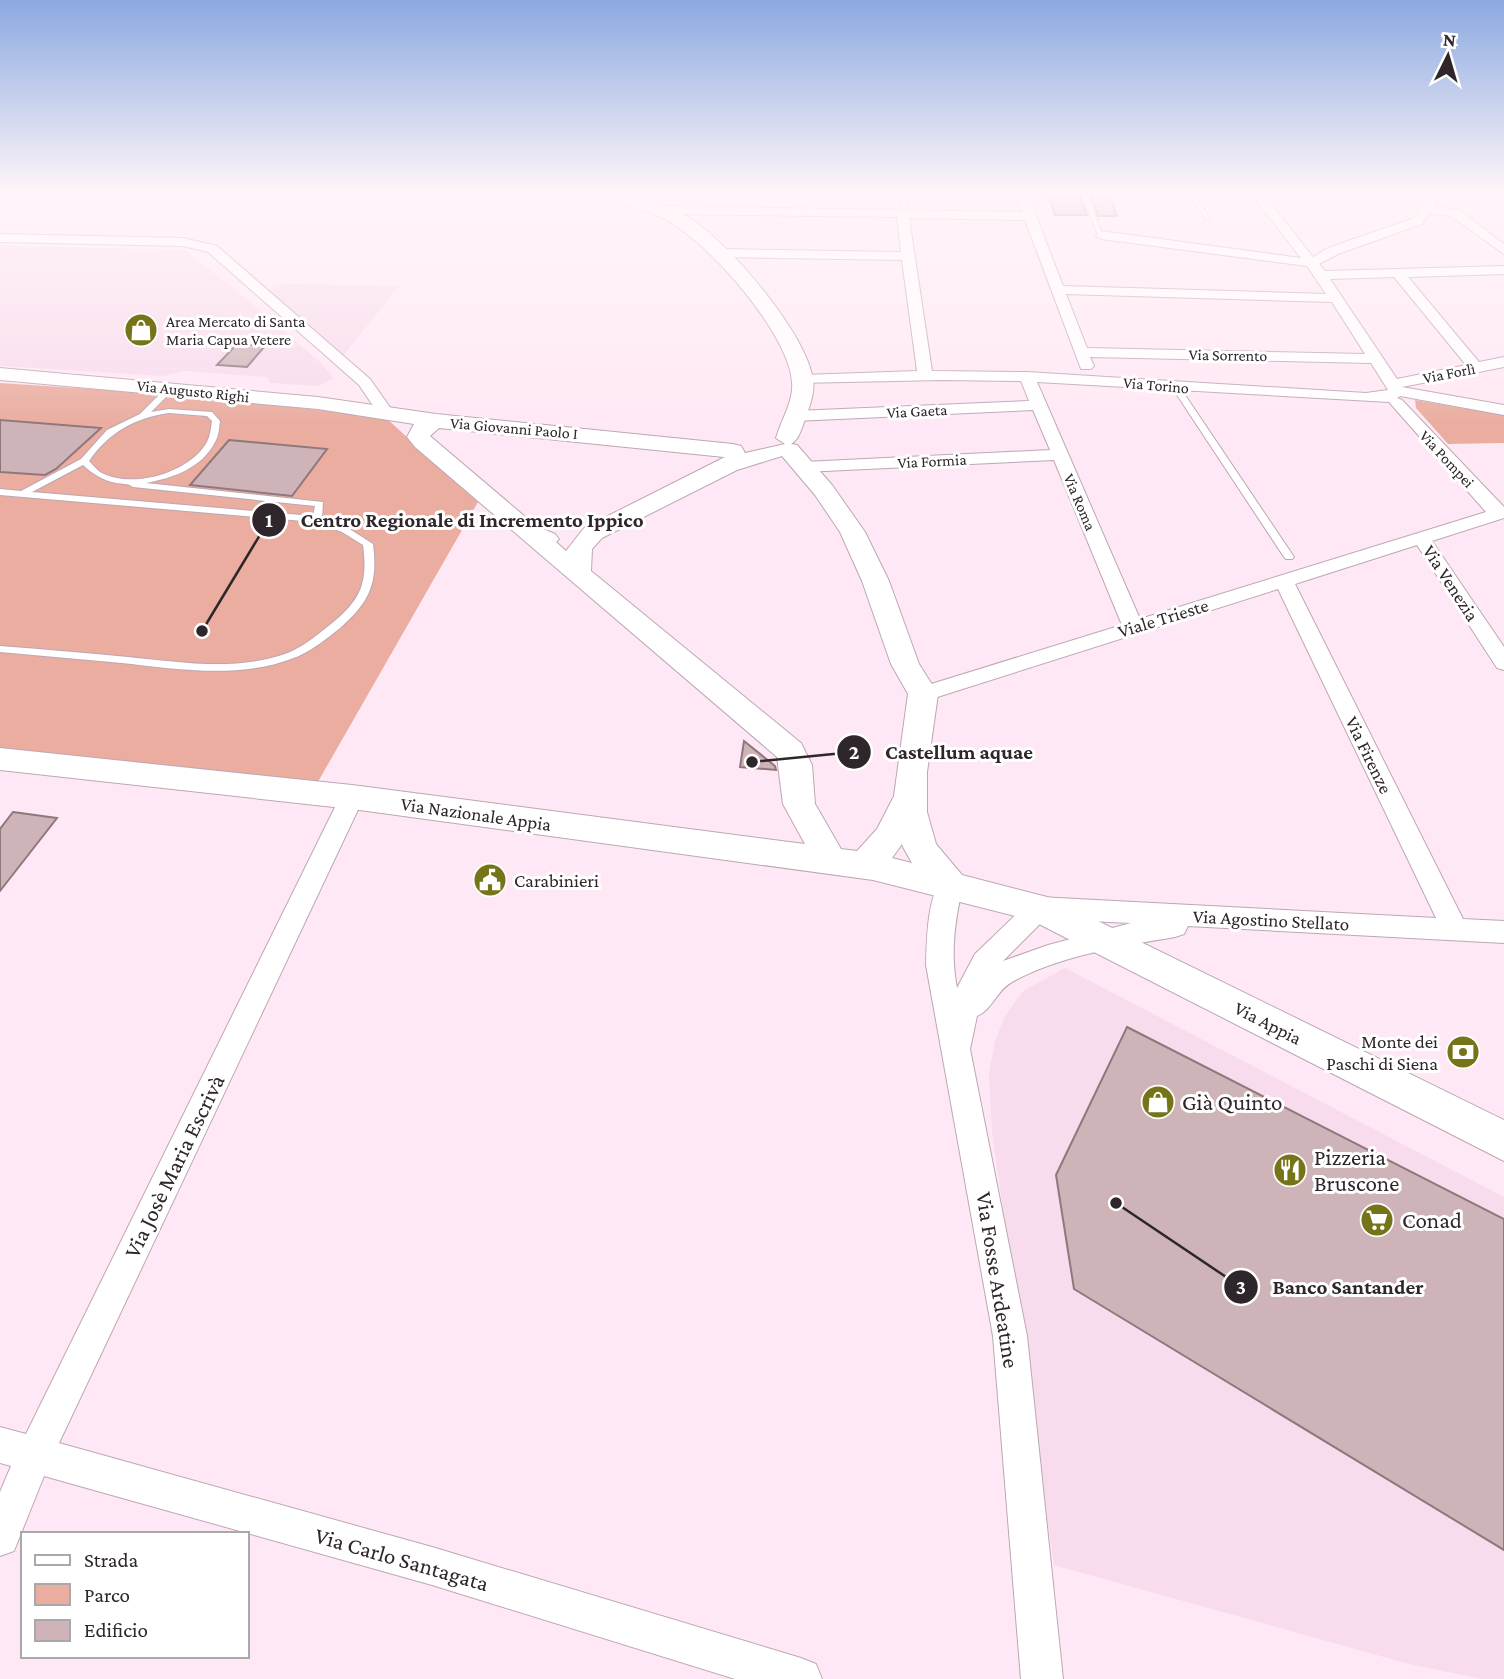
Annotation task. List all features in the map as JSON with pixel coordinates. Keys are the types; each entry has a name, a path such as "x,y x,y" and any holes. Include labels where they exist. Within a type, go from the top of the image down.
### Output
{"street":[{"path":"234,268 365,382 386,413 423,442"},
{"path":"733,268 774,319 803,380 791,441 844,514 869,564 909,675 923,694 909,799 911,825 921,849 950,885"},
{"path":"910,268 925,375"},
{"path":"1049,268 1091,380"},
{"path":"1312,268 1398,273 1504,270"},
{"name":"Via Pompei","path":"1316,269 1396,393 1501,513"},
{"path":"1398,273 1475,367"},
{"path":"1057,290 1337,298"},
{"name":"Via Sorrento","path":"1081,352 1376,359"},
{"name":"Via Forlì","path":"1396,393 1475,367 1504,362"},
{"name":"Via Augusto Righi","path":"0,374 171,388 436,421"},
{"name":"Via Torino","path":"803,380 925,375 1027,377 1366,398 1389,397 1396,393 1504,410"},
{"name":"Via Roma","path":"1027,377 1133,628"},
{"name":"Via Gaeta","path":"791,441 1039,405"},
{"name":"Via Giovanni Paolo I","path":"731,458 436,421 422,427 418,437 527,531 579,561 790,751 796,765 799,804"},
{"name":"Via Formia","path":"791,441 1060,454"},
{"name":"Via Giovanni Paolo I","path":"579,561 593,533 731,458 791,441"},
{"name":"Viale Trieste","path":"923,694 1501,513"},
{"name":"Via Venezia","path":"1421,538 1504,663"},
{"name":"Via Firenze","path":"1284,581 1455,929"},
{"name":"Via Nazionale Appia","path":"0,760 352,797 865,866 950,885"},
{"name":"Via Josè Maria Escrivà","path":"0,1537 17,1451 352,797"},
{"path":"865,866 889,838 909,799"},
{"path":"765,854 788,827 799,804"},
{"path":"799,804 831,862"},
{"name":"Via Appia","path":"950,885 1039,908 1504,1141"},
{"name":"Via Fosse Ardeatine","path":"950,885 941,922 939,965 998,1257 1010,1336 1042,1679"},
{"path":"956,1052 967,996 985,962 1039,908"},
{"name":"Via Agostino Stellato","path":"1039,908 1504,932"},
{"path":"956,1052 972,1008 991,982 1068,950 1107,942 1137,932 1245,919"},
{"name":"Via Carlo Santagata","path":"17,1451 432,1566 801,1679"}],"lane":[{"path":"1175,386 1289,556"},
{"path":"144,414 171,388"},
{"path":"21,494 84,461 105,436 134,417 169,411 209,415 216,421 217,435 208,453 185,470 135,481 114,481"},
{"path":"84,461 89,468 114,481 170,490 320,505 317,519"},
{"path":"0,492 317,519 345,530 368,544 372,565 367,592 349,614 316,642 283,659 242,667 205,666 0,649"}],"shaded area":[{"name":"Area Mercato di Santa Maria Capua Vetere","path":"0,268 208,268 320,362 334,378 318,386 270,383 267,377 184,371 163,376 0,366"},
{"name":"Area Mercato di Santa Maria Capua Vetere","path":"286,284 399,286 339,361 261,292"},
{"path":"1065,968 1504,1197 1504,1679 1482,1679 1409,1664 1054,1565 992,1132 989,1073 995,1041 1005,1016 1023,991"}],"green space":[{"path":"0,383 154,393 158,397 259,403 386,418 478,502 311,794 0,759"},
{"path":"1415,400 1504,415 1504,443 1448,444 1416,408"}],"building":[{"path":"237,344 265,346 247,367 217,365"},
{"path":"0,420 101,428 56,469 45,475 0,472"},
{"path":"229,440 327,449 292,496 190,485"},
{"path":"744,741 775,766 776,770 740,767"},
{"path":"13,812 57,818 0,891 0,829"},
{"path":"1127,1027 1504,1219 1504,1550 1074,1289 1056,1175"}],"place":[{"name":"Area Mercato di Santa Maria Capua Vetere","path":"141,330"},
{"name":"Centro Regionale di Incremento Ippico","path":"202,631"},
{"name":"Castellum aquae","path":"752,762"},
{"name":"Carabinieri","path":"490,880"},
{"name":"Monte dei Paschi di Siena","path":"1463,1052"},
{"name":"Già Quinto","path":"1158,1102"},
{"name":"Pizzeria Bruscone","path":"1290,1170"},
{"name":"Banco Santander","path":"1116,1203"},
{"name":"Conad","path":"1377,1220"}]}
